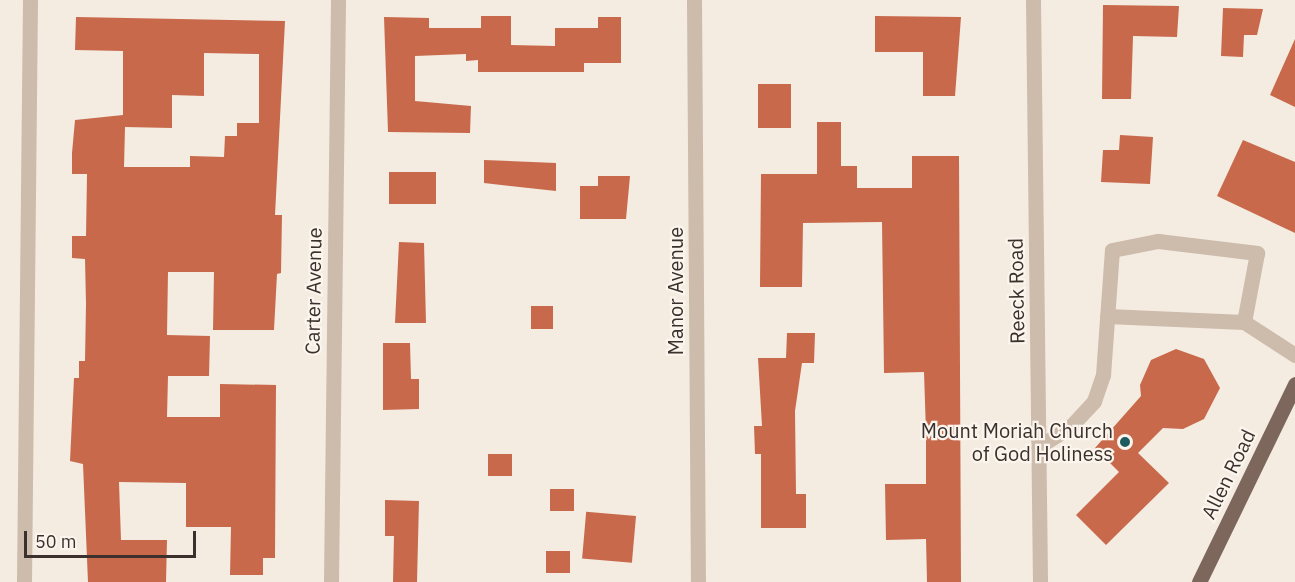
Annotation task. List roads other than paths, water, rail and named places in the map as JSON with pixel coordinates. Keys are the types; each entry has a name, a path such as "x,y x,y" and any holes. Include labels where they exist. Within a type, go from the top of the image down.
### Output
{"main road":[{"name":"Allen Road","path":"1199,582 1295,384"}],"street":[{"path":"24,582 30,0"},
{"name":"Carter Avenue","path":"331,582 338,0"},
{"name":"Manor Avenue","path":"694,0 699,582"},
{"name":"Reeck Road","path":"1034,0 1040,582"},
{"path":"1038,447 1071,426 1094,401 1103,375 1112,250 1158,241 1257,253 1244,322"},
{"path":"1107,316 1244,322 1295,355"}],"place":[{"name":"Mount Moriah Church of God Holiness","path":"1125,442"}]}
